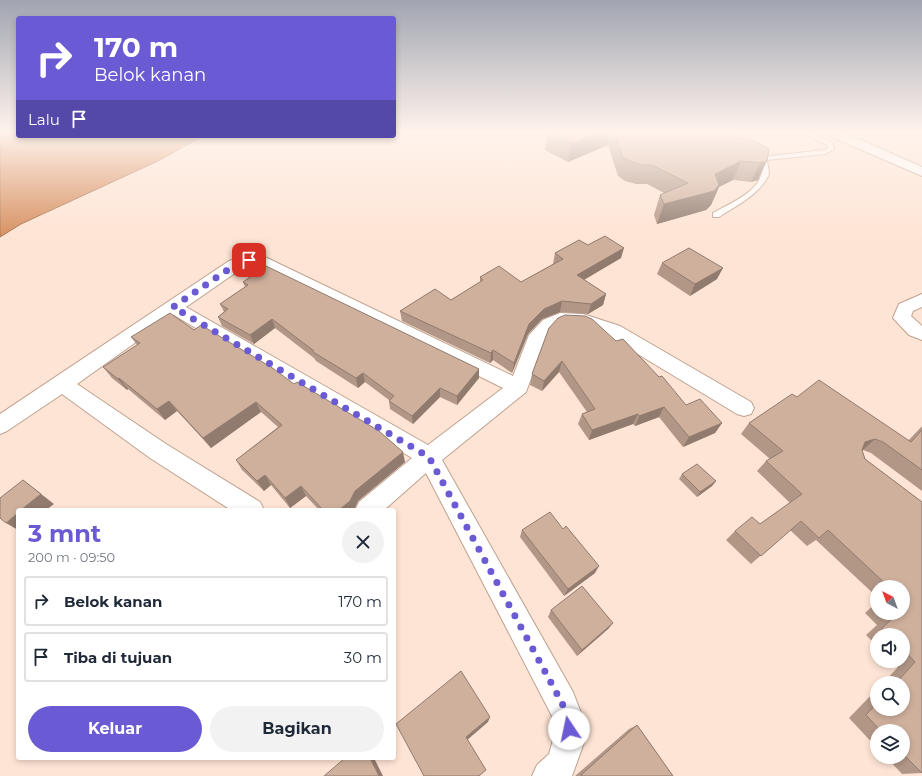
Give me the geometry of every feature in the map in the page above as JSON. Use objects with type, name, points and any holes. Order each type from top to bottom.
[{"type":"street","points":[[0,425],[235,265],[249,260],[260,261],[446,353],[519,387]]},
{"type":"street","points":[[922,300],[905,308],[902,318],[915,330],[922,334]]},
{"type":"street","points":[[173,307],[429,457],[562,703],[568,718],[569,740],[561,764],[548,776]]},
{"type":"street","points":[[369,508],[429,457],[519,387],[538,335],[549,324],[560,319],[583,320],[614,332],[744,408]]},
{"type":"street","points":[[62,384],[158,451],[249,508]]},
{"type":"lane","points":[[716,214],[748,195],[762,182],[766,170],[765,167]]},
{"type":"shaded area","points":[[0,167],[144,167],[21,224],[0,237]]},
{"type":"building","points":[[656,167],[729,167],[715,174],[719,185],[714,191],[664,204],[660,195],[688,183]]},
{"type":"building","points":[[605,236],[624,248],[577,275],[606,294],[591,304],[562,301],[544,309],[529,324],[514,363],[493,350],[491,353],[400,311],[435,289],[451,300],[483,280],[480,277],[499,266],[521,282],[563,259],[555,253],[579,240],[588,245]]},
{"type":"building","points":[[689,248],[723,268],[695,284],[662,263]]},
{"type":"building","points":[[266,266],[479,369],[457,396],[440,388],[412,416],[389,401],[394,396],[363,373],[356,378],[313,352],[314,351],[272,319],[250,335],[218,317],[228,309],[220,304],[248,285],[243,282]]},
{"type":"building","points":[[170,313],[194,330],[201,325],[274,369],[294,384],[297,382],[379,431],[403,452],[355,491],[350,501],[341,508],[321,508],[301,486],[285,498],[265,475],[257,481],[236,460],[282,425],[256,402],[203,438],[169,401],[157,409],[103,367],[140,343],[131,337]]},
{"type":"building","points":[[565,315],[585,316],[592,319],[616,341],[623,339],[659,377],[662,376],[686,405],[700,399],[722,423],[689,437],[664,407],[639,416],[638,414],[592,430],[582,414],[595,409],[562,361],[544,381],[532,374],[549,328],[558,318]]},
{"type":"building","points":[[819,380],[911,442],[922,430],[922,470],[883,442],[875,439],[865,442],[862,450],[865,459],[922,502],[922,773],[910,761],[910,724],[874,724],[866,715],[870,711],[870,716],[910,716],[910,676],[902,676],[915,662],[910,657],[910,628],[882,628],[891,620],[910,620],[910,580],[882,580],[828,530],[819,538],[801,521],[761,556],[735,531],[752,517],[760,524],[802,494],[766,461],[783,451],[749,423],[792,394],[797,397]]},
{"type":"building","points":[[697,464],[716,481],[700,492],[682,474]]},
{"type":"building","points":[[23,480],[41,494],[24,508],[16,508],[16,515],[6,523],[0,518],[0,498]]},
{"type":"building","points":[[550,512],[563,529],[566,526],[599,566],[568,589],[522,530]]},
{"type":"building","points":[[582,586],[613,623],[582,650],[551,610]]},
{"type":"building","points":[[461,671],[490,717],[466,737],[486,770],[479,776],[424,776],[396,724]]},
{"type":"building","points":[[637,725],[673,776],[581,775]]},
{"type":"building","points":[[343,760],[371,760],[379,776],[324,776]]},
{"type":"route","points":[[249,260],[235,265],[173,307],[429,457],[562,703],[568,718],[569,729]]}]
